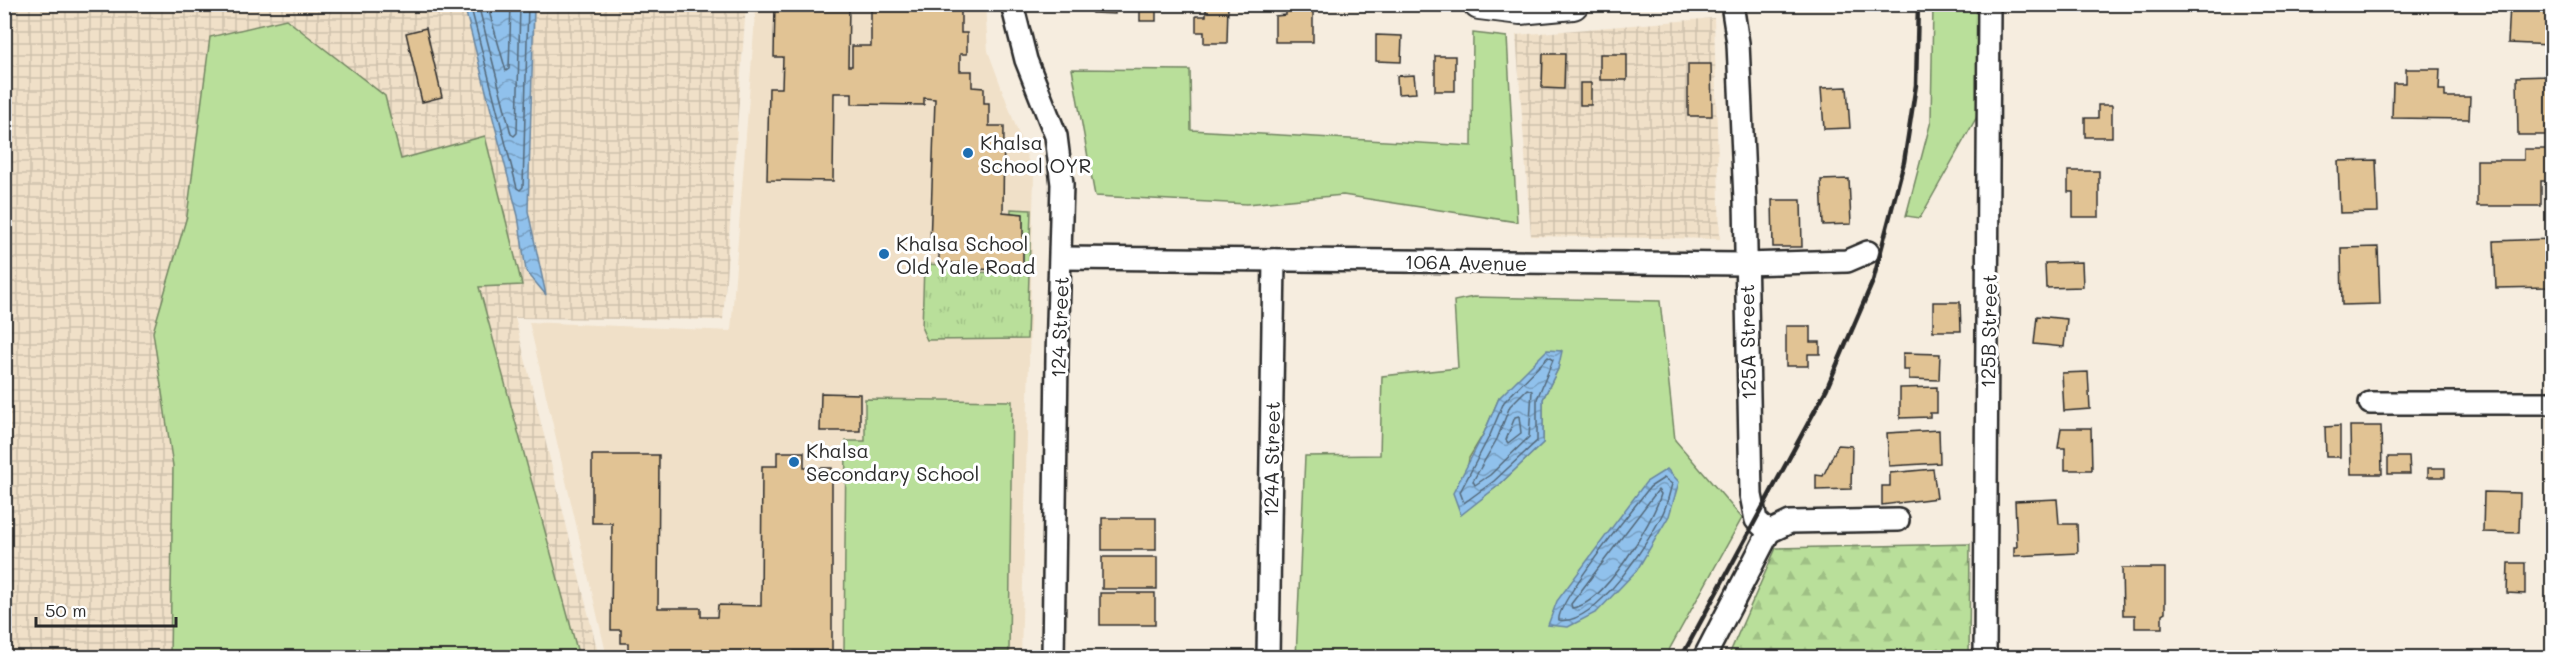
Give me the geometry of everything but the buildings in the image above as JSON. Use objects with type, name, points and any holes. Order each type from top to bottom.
[{"type":"main road","points":[[1479,4],[1520,9],[1573,4]]},
{"type":"street","name":"124 Street","points":[[1012,4],[1026,60],[1056,136],[1062,184],[1053,657]]},
{"type":"street","name":"125A Street","points":[[1732,4],[1738,43],[1751,495],[1756,520],[1769,532]]},
{"type":"street","name":"125B Street","points":[[1985,657],[1989,4]]},
{"type":"street","name":"106A Avenue","points":[[1061,258],[1745,264],[1847,261],[1868,252]]},
{"type":"street","name":"124A Street","points":[[1268,657],[1274,260]]},
{"type":"street","points":[[2370,404],[2553,404]]},
{"type":"street","points":[[1704,657],[1769,532],[1790,522],[1898,520]]},
{"type":"shaded area","points":[[4,5],[746,5],[723,320],[515,318],[599,657],[5,657]]},
{"type":"shaded area","name":"Khalsa Secondary School","points":[[756,5],[985,5],[988,51],[1034,176],[1021,657],[607,657],[529,322],[731,331]]},
{"type":"shaded area","points":[[1714,18],[1720,239],[1531,236],[1516,35]]},
{"type":"green space","points":[[1933,5],[1979,5],[1984,104],[1920,218],[1906,216],[1931,121]]},
{"type":"green space","points":[[286,19],[385,96],[401,159],[485,136],[522,285],[479,287],[579,657],[170,657],[173,466],[153,332],[187,216],[210,37]]},
{"type":"green space","points":[[1473,33],[1507,37],[1517,222],[1343,195],[1247,204],[1095,196],[1072,69],[1190,70],[1191,130],[1472,146]]},
{"type":"green space","points":[[1011,209],[1031,210],[1027,339],[927,340],[922,329],[924,264],[969,266],[969,272],[1009,273]]},
{"type":"green space","points":[[1473,297],[1660,301],[1675,440],[1742,518],[1665,657],[1296,658],[1305,456],[1380,455],[1382,376],[1458,368],[1454,301]],"holes":[[[1561,351],[1558,369],[1543,399],[1543,443],[1499,485],[1461,514],[1469,458],[1484,433],[1499,398]]]},
{"type":"green space","points":[[865,399],[1012,401],[1009,652],[844,650],[846,441],[865,441]]},
{"type":"green space","points":[[1970,544],[1969,657],[1728,657],[1776,548]]},
{"type":"water","points":[[464,5],[534,5],[528,211],[546,295],[526,271],[518,216]]},
{"type":"water","points":[[1547,350],[1562,351],[1558,369],[1543,399],[1543,443],[1499,485],[1461,515],[1453,493],[1499,398]]},
{"type":"water","points":[[1667,469],[1679,482],[1669,516],[1637,570],[1597,612],[1568,627],[1548,625],[1557,601],[1646,482]]},
{"type":"railway","points":[[1681,658],[1826,390],[1873,281],[1904,162],[1916,85],[1918,4]]},
{"type":"place","name":"Khalsa School OYR","points":[[968,153]]},
{"type":"place","name":"Khalsa School Old Yale Road","points":[[884,254]]},
{"type":"place","name":"Khalsa Secondary School","points":[[794,462]]}]
